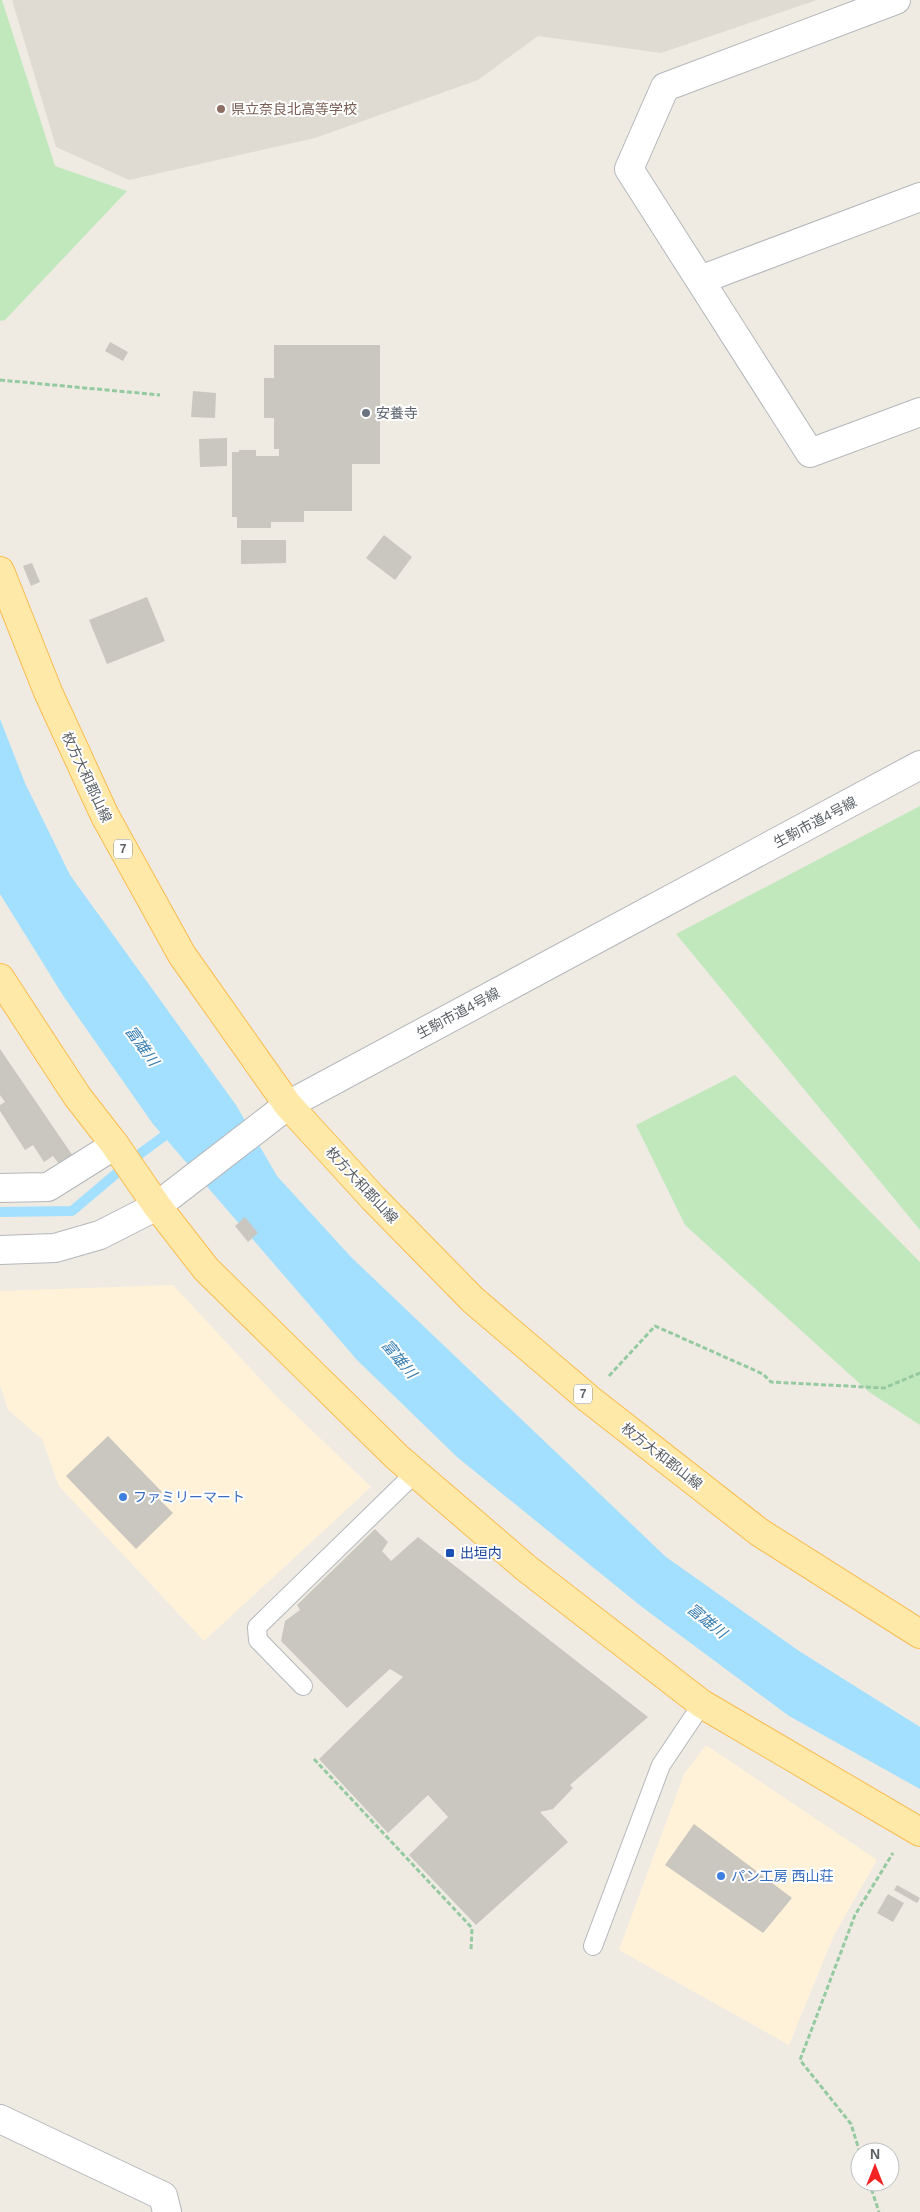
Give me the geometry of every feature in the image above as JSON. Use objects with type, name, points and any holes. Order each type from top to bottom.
[{"type":"main road","name":"枚方大和郡山線","points":[[0,571],[48,692],[105,816],[182,955],[288,1105],[373,1198],[472,1300],[589,1399],[760,1532],[920,1634]]},
{"type":"main road","points":[[0,978],[77,1096],[115,1145],[157,1206],[206,1269],[415,1473],[526,1568],[702,1704],[915,1829]]},
{"type":"street","points":[[896,0],[665,86],[629,169],[810,453],[920,412]]},
{"type":"street","points":[[700,280],[920,197]]},
{"type":"street","name":"生駒市道4号線","points":[[0,1250],[55,1248],[100,1235],[157,1206],[288,1105],[920,765]]},
{"type":"street","points":[[0,1188],[48,1187],[115,1145]]},
{"type":"street","points":[[0,2119],[162,2196],[167,2212]]},
{"type":"lane","points":[[303,1686],[258,1640],[257,1627],[415,1473]]},
{"type":"lane","points":[[593,1946],[661,1765],[702,1704]]},
{"type":"path","points":[[0,380],[160,395]]},
{"type":"path","points":[[589,1399],[655,1326],[763,1374],[771,1382],[884,1388],[920,1373]]},
{"type":"path","points":[[314,1759],[423,1872],[472,1928],[471,1952]]},
{"type":"path","points":[[857,2142],[851,2124],[800,2060],[855,1915],[915,1829]]},
{"type":"path","points":[[872,2192],[879,2212]]},
{"type":"shaded area","name":"県立奈良北高等学校","points":[[12,0],[817,0],[661,53],[538,36],[478,80],[315,138],[129,180],[56,147]]},
{"type":"shaded area","points":[[173,1285],[277,1397],[371,1487],[204,1641],[59,1486],[42,1439],[8,1410],[0,1385],[0,1291]]},
{"type":"shaded area","points":[[706,1745],[877,1860],[834,1935],[789,2045],[619,1950],[684,1774]]},
{"type":"green space","points":[[0,0],[2,0],[55,166],[127,191],[5,320],[0,321]]},
{"type":"green space","points":[[920,806],[920,1230],[676,934]]},
{"type":"green space","points":[[735,1075],[920,1262],[920,1425],[869,1392],[685,1225],[636,1125]]},
{"type":"water","name":"富雄川","points":[[0,719],[25,783],[70,875],[236,1105],[277,1176],[351,1257],[666,1557],[799,1651],[920,1727],[920,1789],[789,1716],[642,1607],[457,1457],[357,1360],[153,1124],[64,997],[0,894]]},
{"type":"building","points":[[110,342],[128,352],[123,361],[105,351]]},
{"type":"building","points":[[274,345],[380,345],[380,464],[352,464],[352,511],[304,511],[304,522],[271,522],[271,528],[237,528],[237,517],[232,517],[232,452],[256,450],[256,456],[279,456],[279,449],[274,449],[274,418],[264,418],[264,378],[274,378]]},
{"type":"building","points":[[193,391],[216,393],[215,418],[191,417]]},
{"type":"building","points":[[227,438],[227,466],[200,467],[199,439]]},
{"type":"building","points":[[384,535],[412,557],[395,580],[366,558]]},
{"type":"building","points":[[241,540],[286,540],[286,563],[241,564]]},
{"type":"building","points":[[32,563],[40,582],[31,586],[23,566]]},
{"type":"building","points":[[147,597],[165,641],[107,664],[89,620]]},
{"type":"building","points":[[0,1049],[75,1159],[59,1164],[53,1156],[44,1162],[33,1145],[25,1150],[0,1111],[0,1105],[5,1102],[0,1095]]},
{"type":"building","points":[[245,1217],[258,1233],[248,1242],[235,1226]]},
{"type":"building","points":[[108,1436],[162,1492],[157,1497],[173,1513],[136,1549],[66,1476]]},
{"type":"building","points":[[375,1529],[388,1542],[382,1551],[391,1561],[418,1537],[648,1717],[570,1785],[573,1788],[553,1809],[540,1812],[568,1842],[476,1925],[409,1855],[448,1817],[428,1795],[388,1833],[319,1759],[403,1677],[390,1669],[347,1708],[281,1641],[285,1621],[300,1610],[297,1605]]},
{"type":"building","name":"パン工房 西山荘","points":[[694,1824],[792,1898],[763,1933],[665,1865]]},
{"type":"building","points":[[897,1885],[920,1898],[917,1903],[894,1890]]},
{"type":"building","points":[[888,1894],[904,1903],[893,1922],[877,1913]]},
{"type":"waterway","points":[[0,1212],[72,1211],[137,1156],[175,1128]]},
{"type":"place","name":"県立奈良北高等学校","points":[[221,109]]},
{"type":"place","name":"安養寺","points":[[366,413]]},
{"type":"place","name":"ファミリーマート","points":[[123,1497]]},
{"type":"place","name":"出垣内","points":[[450,1553]]},
{"type":"place","name":"パン工房 西山荘","points":[[721,1876]]}]
